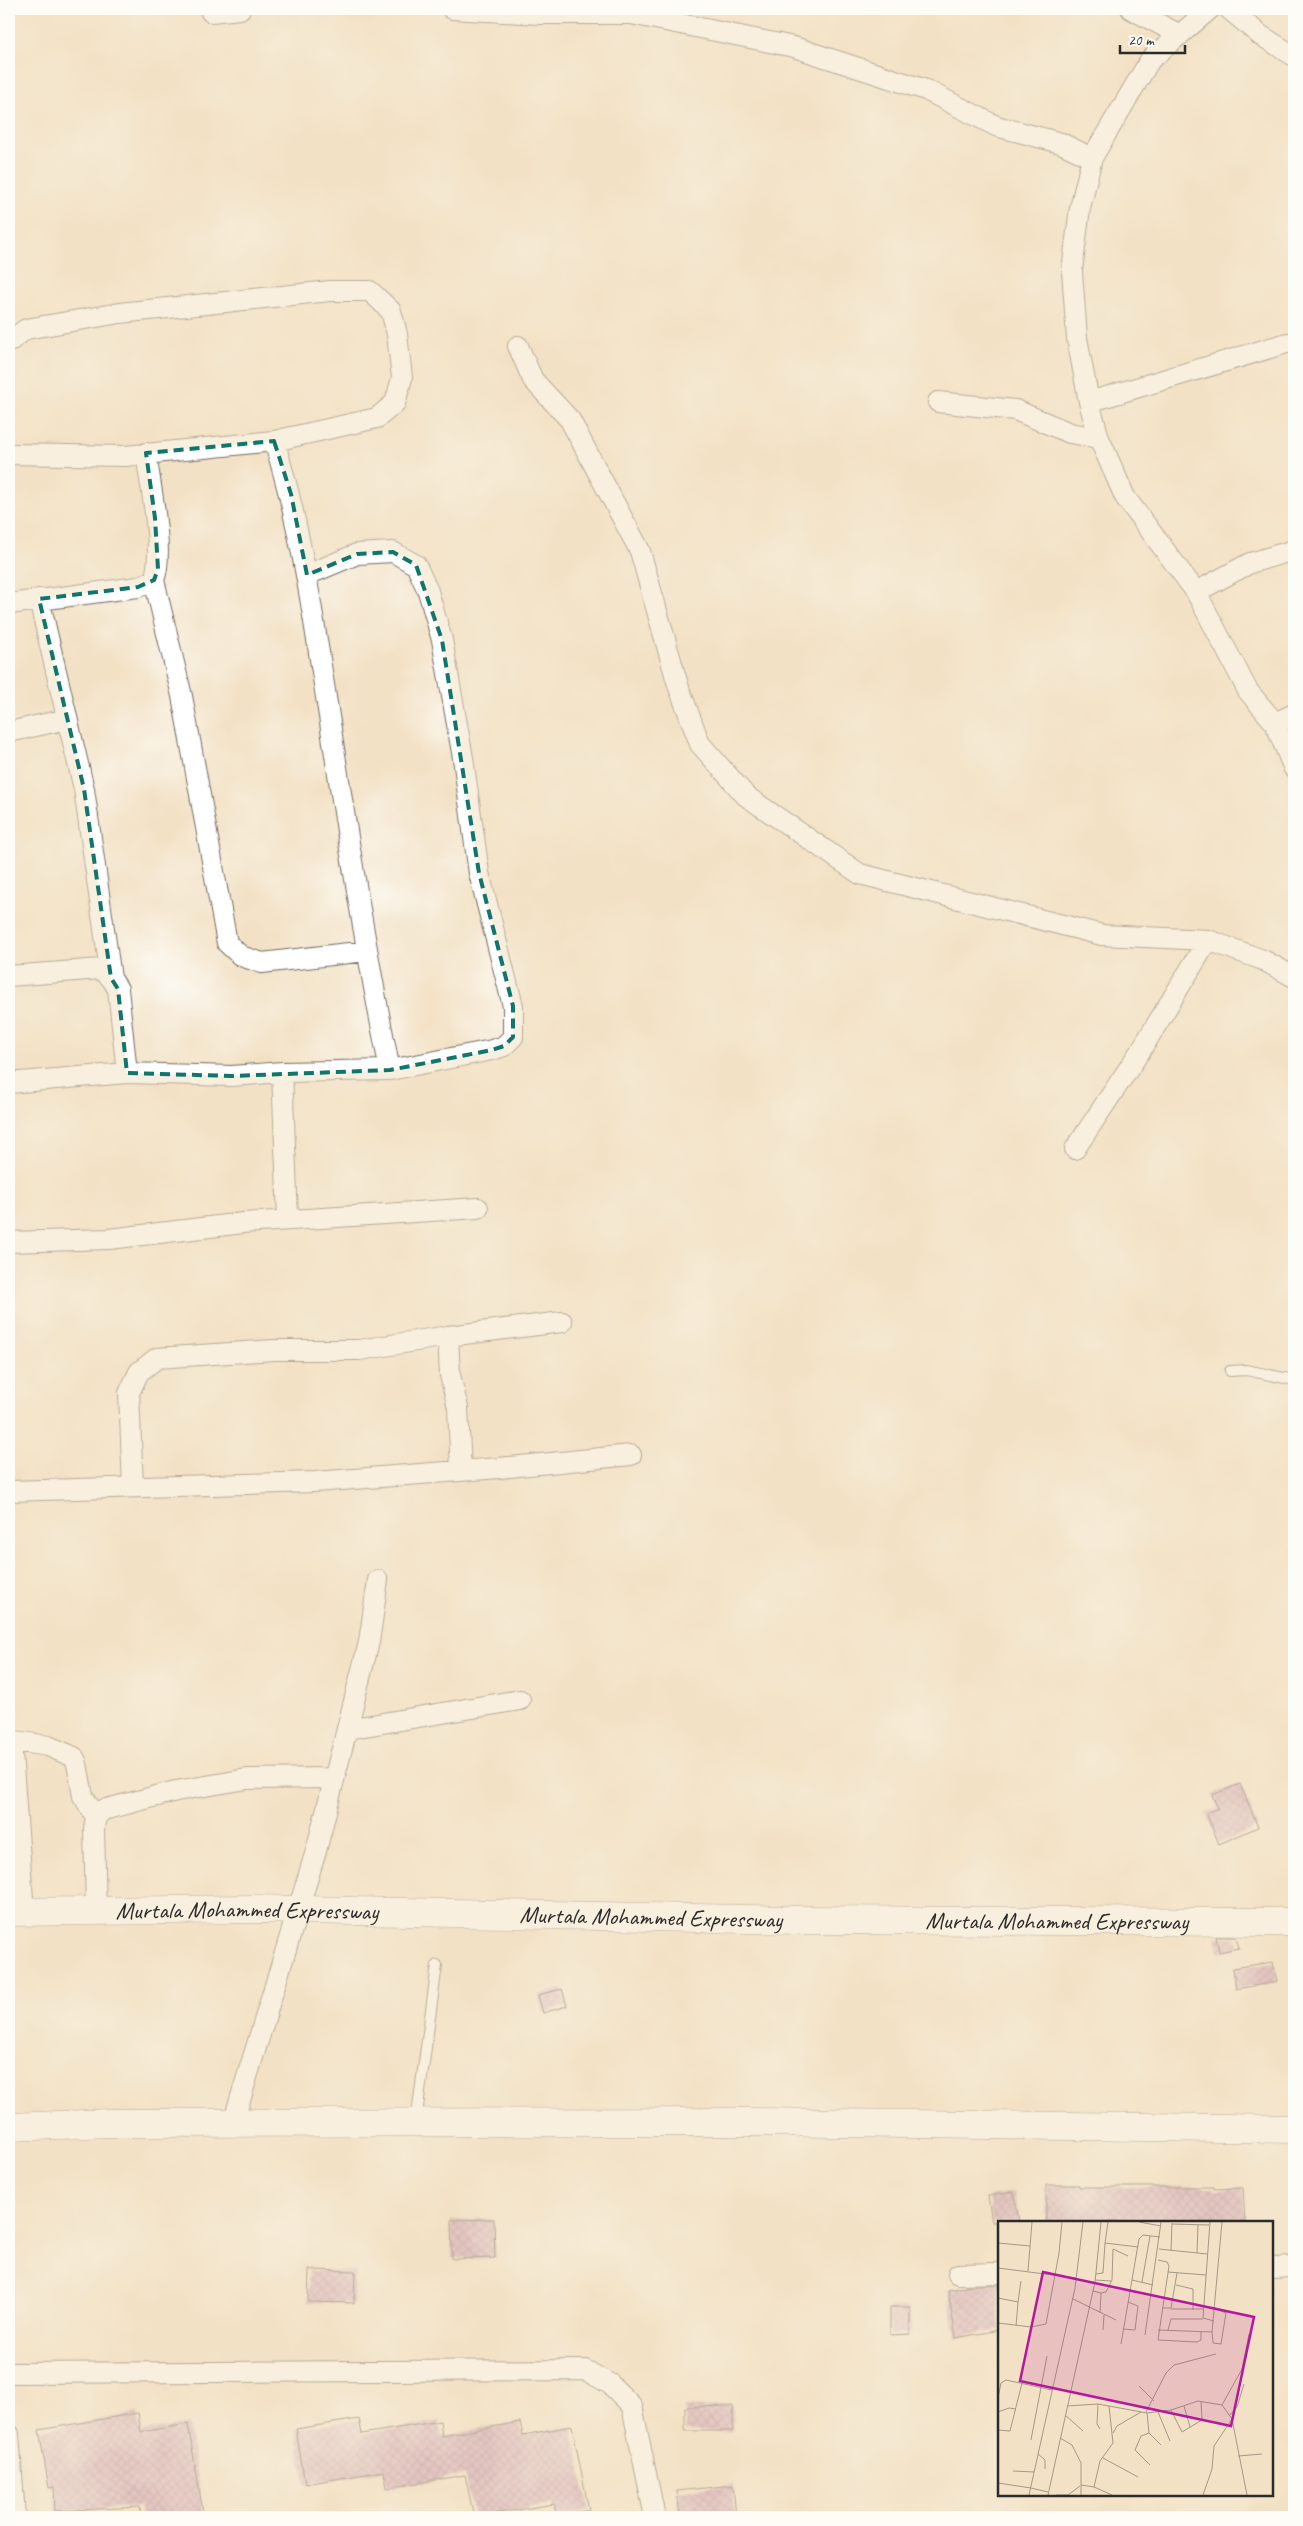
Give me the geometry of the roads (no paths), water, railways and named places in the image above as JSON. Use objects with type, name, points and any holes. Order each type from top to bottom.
[{"type":"main road","name":"Murtala Mohammed Expressway","points":[[17,1912],[299,1910],[798,1920],[1294,1922]]},
{"type":"main road","points":[[9,2127],[110,2123],[748,2122],[1294,2129]]},
{"type":"street","points":[[211,12],[240,9]]},
{"type":"street","points":[[452,9],[540,14],[630,14],[794,47],[926,90],[996,126],[1062,143],[1092,158]]},
{"type":"street","points":[[1131,9],[1180,35]]},
{"type":"street","points":[[1210,9],[1150,60],[1092,158],[1080,208],[1072,271],[1077,338],[1089,402],[1099,438],[1125,497],[1196,592],[1248,691],[1275,723],[1294,770]]},
{"type":"street","points":[[1229,9],[1260,35],[1294,56]]},
{"type":"street","points":[[9,342],[26,328],[120,313],[330,291],[370,291],[391,311],[397,334],[402,378],[395,403],[376,418],[274,441],[125,456],[9,454]]},
{"type":"street","points":[[1089,402],[1287,343],[1294,343]]},
{"type":"street","points":[[518,346],[533,380],[570,420],[640,551],[678,685],[700,744],[746,796],[860,874],[1102,935],[1208,940],[1263,960],[1294,977]]},
{"type":"street","points":[[938,402],[1015,410],[1070,432],[1099,438]]},
{"type":"street","points":[[274,441],[291,494],[307,574],[366,950],[390,1070]]},
{"type":"street","points":[[146,454],[156,527],[158,569],[154,580],[182,696],[227,943],[241,956],[262,963],[366,950]]},
{"type":"street","points":[[1196,592],[1250,563],[1294,550]]},
{"type":"street","points":[[9,1083],[127,1072],[232,1076],[282,1072],[390,1070],[504,1046],[513,1037],[513,1006],[479,873],[463,758],[442,640],[428,592],[416,565],[393,552],[357,554],[307,574]]},
{"type":"street","points":[[9,604],[138,587],[154,580]]},
{"type":"street","points":[[38,599],[84,789],[111,978]]},
{"type":"street","points":[[1275,723],[1294,714]]},
{"type":"street","points":[[9,732],[67,719]]},
{"type":"street","points":[[1075,1149],[1141,1050],[1208,940]]},
{"type":"street","points":[[9,976],[101,969],[111,978],[118,989],[127,1072]]},
{"type":"street","points":[[282,1072],[288,1219]]},
{"type":"street","points":[[9,1242],[109,1239],[288,1219],[478,1208]]},
{"type":"street","points":[[133,1487],[129,1393],[139,1372],[157,1358],[274,1350],[359,1350],[448,1336],[562,1322]]},
{"type":"street","points":[[448,1336],[450,1375],[458,1408],[461,1471]]},
{"type":"street","points":[[9,1491],[316,1482],[631,1455]]},
{"type":"street","points":[[233,2123],[299,1910],[369,1642],[378,1580]]},
{"type":"street","points":[[347,1729],[520,1700]]},
{"type":"street","points":[[17,1912],[10,1740],[48,1746],[74,1757],[78,1764],[83,1796],[96,1817]]},
{"type":"street","points":[[96,1910],[94,1828],[96,1817],[103,1810],[176,1791],[247,1779],[334,1778]]},
{"type":"street","points":[[1273,2268],[1294,2267]]},
{"type":"street","points":[[958,2274],[998,2274]]},
{"type":"street","points":[[9,2373],[585,2370],[610,2384],[632,2406],[655,2517]]},
{"type":"street","points":[[9,2434],[14,2517]]},
{"type":"lane","points":[[1230,1371],[1246,1370],[1294,1380]]},
{"type":"lane","points":[[416,2123],[437,1965]]}]
